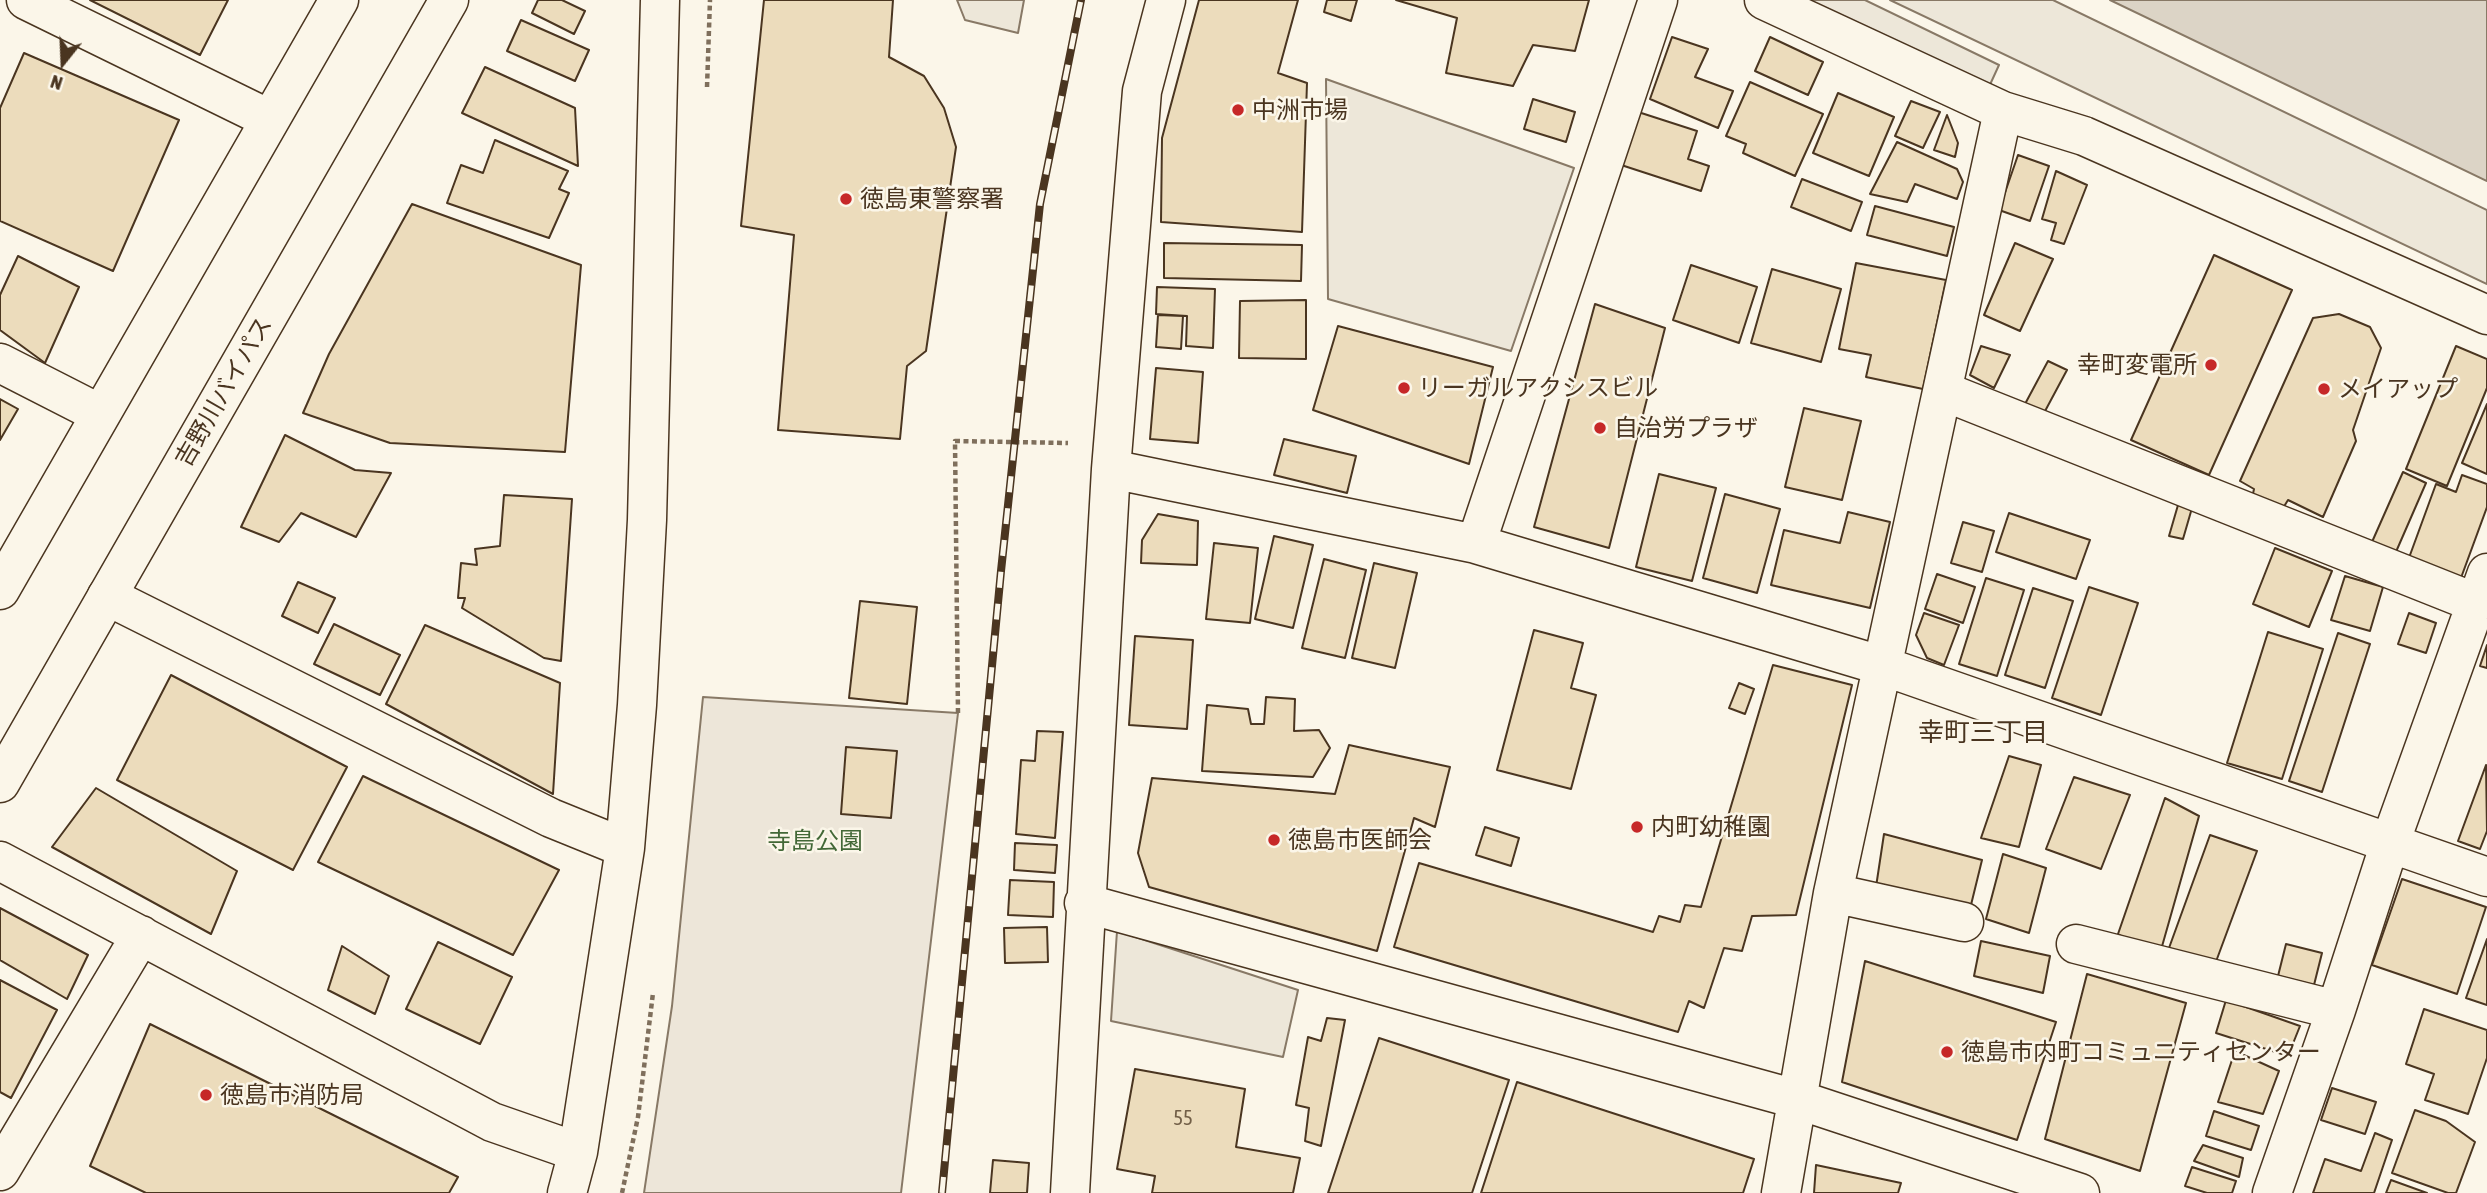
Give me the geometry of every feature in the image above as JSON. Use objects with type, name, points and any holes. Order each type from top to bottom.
[{"type":"main road","points":[[26,0],[270,119]]},
{"type":"main road","points":[[0,590],[339,0]]},
{"type":"main road","name":"吉野川バイパス","points":[[0,783],[449,0]]},
{"type":"main road","points":[[568,1193],[578,1152],[625,848],[637,705],[647,520],[660,0]]},
{"type":"main road","points":[[1070,1193],[1084,903],[1111,469],[1142,91],[1166,0]]},
{"type":"main road","points":[[1476,544],[1658,0]]},
{"type":"main road","points":[[1764,0],[2003,111],[2084,136],[2487,315]]},
{"type":"main road","points":[[1781,1193],[1832,893],[2003,111]]},
{"type":"main road","points":[[0,363],[100,414]]},
{"type":"main road","points":[[1942,391],[2481,588],[2390,843],[2273,1193]]},
{"type":"main road","points":[[1111,469],[1476,544],[1883,666],[2487,877]]},
{"type":"main road","points":[[107,596],[551,818],[625,848]]},
{"type":"main road","points":[[0,861],[492,1122],[578,1152]]},
{"type":"main road","points":[[1832,893],[1964,922]]},
{"type":"main road","points":[[1084,903],[1796,1099],[2080,1193]]},
{"type":"main road","points":[[0,1171],[141,935]]},
{"type":"main road","points":[[2076,944],[2336,1010]]},
{"type":"path","points":[[708,67],[710,0]]},
{"type":"path","points":[[958,713],[955,442],[1079,443],[1111,469]]},
{"type":"green space","name":"寺島公園","points":[[703,697],[958,713],[901,1193],[644,1193],[672,1006]]},
{"type":"shaded area","points":[[957,0],[1024,0],[1018,33],[965,20]]},
{"type":"shaded area","points":[[1805,0],[1865,0],[1999,65],[1988,89]]},
{"type":"shaded area","points":[[1890,0],[2053,0],[2487,210],[2487,284]]},
{"type":"shaded area","points":[[2110,0],[2487,0],[2487,181]]},
{"type":"shaded area","points":[[1326,79],[1574,168],[1511,351],[1328,299]]},
{"type":"shaded area","points":[[1117,931],[1298,990],[1283,1057],[1111,1021]]},
{"type":"building","points":[[90,0],[228,0],[200,55]]},
{"type":"building","points":[[538,0],[562,0],[585,11],[574,34],[532,13]]},
{"type":"building","name":"徳島東警察署","points":[[764,0],[893,0],[889,57],[924,76],[944,108],[956,147],[926,351],[907,366],[900,439],[778,430],[794,235],[741,226]]},
{"type":"building","name":"中洲市場","points":[[1199,0],[1298,0],[1278,73],[1307,83],[1302,232],[1161,222],[1162,138]]},
{"type":"building","points":[[1327,0],[1357,0],[1351,21],[1324,12]]},
{"type":"building","points":[[1396,0],[1589,0],[1575,51],[1533,45],[1513,86],[1446,73],[1457,18]]},
{"type":"building","points":[[521,20],[589,50],[575,81],[507,51]]},
{"type":"building","points":[[1672,37],[1708,49],[1695,77],[1733,91],[1718,128],[1650,99]]},
{"type":"building","points":[[1770,37],[1823,62],[1808,95],[1755,71]]},
{"type":"building","points":[[24,53],[179,120],[113,271],[0,221],[0,108]]},
{"type":"building","points":[[485,67],[575,108],[578,166],[462,113]]},
{"type":"building","points":[[1750,82],[1823,114],[1795,176],[1743,153],[1746,144],[1726,136]]},
{"type":"building","points":[[1838,93],[1894,117],[1869,176],[1813,153]]},
{"type":"building","points":[[1533,99],[1575,112],[1566,142],[1524,129]]},
{"type":"building","points":[[1911,101],[1940,112],[1923,148],[1895,136]]},
{"type":"building","points":[[1632,110],[1697,131],[1688,159],[1709,166],[1701,191],[1615,163]]},
{"type":"building","points":[[1947,115],[1958,143],[1955,157],[1934,150]]},
{"type":"building","points":[[495,140],[568,171],[559,189],[569,193],[549,238],[447,203],[461,165],[483,173]]},
{"type":"building","points":[[1897,142],[1957,169],[1963,182],[1957,199],[1915,184],[1907,202],[1870,194]]},
{"type":"building","points":[[2018,155],[2049,166],[2030,221],[1999,210]]},
{"type":"building","points":[[2056,171],[2087,185],[2064,244],[2051,240],[2056,223],[2042,219]]},
{"type":"building","points":[[1802,179],[1862,202],[1851,231],[1791,207]]},
{"type":"building","points":[[412,204],[581,265],[565,452],[390,443],[303,413],[329,354]]},
{"type":"building","points":[[1875,206],[1954,227],[1947,256],[1867,235]]},
{"type":"building","points":[[1164,243],[1302,245],[1301,281],[1164,278]]},
{"type":"building","points":[[2015,243],[2053,259],[2020,331],[1984,315]]},
{"type":"building","name":"幸町変電所","points":[[2214,255],[2292,290],[2209,475],[2131,440]]},
{"type":"building","points":[[18,256],[79,287],[45,363],[0,330],[0,295]]},
{"type":"building","points":[[1856,263],[1946,280],[1923,389],[1866,377],[1871,355],[1839,349]]},
{"type":"building","points":[[1691,265],[1757,287],[1739,343],[1673,320]]},
{"type":"building","points":[[1772,269],[1841,289],[1821,362],[1751,343]]},
{"type":"building","points":[[1157,287],[1215,289],[1213,348],[1186,346],[1187,316],[1156,314]]},
{"type":"building","points":[[1306,300],[1306,359],[1239,358],[1240,301]]},
{"type":"building","name":"自治労プラザ","points":[[1595,304],[1665,328],[1609,548],[1534,527]]},
{"type":"building","name":"メイアップ","points":[[2339,314],[2370,327],[2381,348],[2353,430],[2356,441],[2323,517],[2288,500],[2280,513],[2251,503],[2254,489],[2240,481],[2313,318]]},
{"type":"building","points":[[1158,315],[1183,316],[1181,349],[1156,347]]},
{"type":"building","name":"リーガルアクシスビル","points":[[1338,326],[1493,367],[1469,464],[1313,410]]},
{"type":"building","points":[[1981,346],[2010,355],[1994,388],[1970,375]]},
{"type":"building","points":[[2456,346],[2487,359],[2487,388],[2447,486],[2406,469]]},
{"type":"building","points":[[2048,361],[2067,370],[2044,413],[2025,404]]},
{"type":"building","points":[[1156,368],[1203,372],[1198,443],[1150,439]]},
{"type":"building","points":[[0,399],[18,409],[0,440]]},
{"type":"building","points":[[2487,404],[2487,474],[2462,463]]},
{"type":"building","points":[[1804,408],[1861,421],[1842,500],[1785,487]]},
{"type":"building","points":[[285,435],[355,470],[391,473],[356,537],[301,513],[279,542],[241,527]]},
{"type":"building","points":[[1284,439],[1356,456],[1347,493],[1274,475]]},
{"type":"building","points":[[2403,472],[2426,483],[2392,561],[2368,551]]},
{"type":"building","points":[[1659,474],[1716,488],[1692,581],[1636,567]]},
{"type":"building","points":[[2462,475],[2487,484],[2487,507],[2458,586],[2406,566],[2436,484],[2456,492]]},
{"type":"building","points":[[1725,494],[1780,509],[1757,593],[1703,578]]},
{"type":"building","points":[[504,495],[572,499],[561,661],[544,658],[462,608],[465,598],[458,598],[461,563],[477,565],[475,549],[500,546]]},
{"type":"building","points":[[2178,505],[2192,508],[2183,539],[2169,536]]},
{"type":"building","points":[[1848,512],[1890,522],[1870,608],[1771,585],[1784,530],[1840,543]]},
{"type":"building","points":[[2009,513],[2090,540],[2076,579],[1996,552]]},
{"type":"building","points":[[1158,514],[1198,521],[1197,565],[1141,563],[1142,540]]},
{"type":"building","points":[[1963,522],[1994,531],[1982,572],[1951,563]]},
{"type":"building","points":[[1274,536],[1313,545],[1293,628],[1255,619]]},
{"type":"building","points":[[1214,543],[1258,548],[1250,623],[1206,619]]},
{"type":"building","points":[[2275,548],[2332,571],[2309,627],[2253,604]]},
{"type":"building","points":[[1324,559],[1366,570],[1345,658],[1302,648]]},
{"type":"building","points":[[1374,563],[1417,573],[1395,668],[1352,658]]},
{"type":"building","points":[[1937,574],[1975,587],[1963,623],[1925,609]]},
{"type":"building","points":[[2345,576],[2383,587],[2370,631],[2331,620]]},
{"type":"building","points":[[1986,578],[2024,590],[1997,676],[1959,664]]},
{"type":"building","points":[[298,582],[335,598],[318,633],[282,616]]},
{"type":"building","points":[[2089,587],[2138,603],[2101,715],[2052,698]]},
{"type":"building","points":[[2033,588],[2073,601],[2045,688],[2005,675]]},
{"type":"building","points":[[860,601],[917,607],[907,704],[849,698]]},
{"type":"building","points":[[1924,613],[1959,625],[1944,665],[1927,658],[1916,635]]},
{"type":"building","points":[[2409,613],[2436,623],[2426,653],[2398,644]]},
{"type":"building","points":[[334,624],[400,655],[380,695],[314,664]]},
{"type":"building","points":[[425,625],[560,683],[553,794],[386,704]]},
{"type":"building","points":[[1534,630],[1583,643],[1571,688],[1596,695],[1571,789],[1497,770]]},
{"type":"building","points":[[2268,632],[2323,649],[2282,779],[2227,763]]},
{"type":"building","points":[[2338,633],[2370,644],[2322,792],[2289,781]]},
{"type":"building","points":[[1135,636],[1193,640],[1187,729],[1129,725]]},
{"type":"building","points":[[2487,645],[2487,668],[2480,666]]},
{"type":"building","points":[[1773,665],[1852,685],[1796,915],[1752,916],[1742,951],[1724,948],[1704,1008],[1689,1001],[1678,1032],[1394,947],[1419,863],[1653,932],[1659,916],[1680,922],[1685,905],[1701,907]]},
{"type":"building","points":[[171,675],[347,767],[293,870],[117,780]]},
{"type":"building","points":[[1739,683],[1754,689],[1745,714],[1729,708]]},
{"type":"building","points":[[1266,697],[1295,699],[1294,731],[1319,730],[1330,748],[1313,777],[1202,771],[1207,705],[1248,709],[1251,724],[1264,724]]},
{"type":"building","points":[[1037,731],[1063,732],[1055,838],[1016,834],[1021,760],[1035,761]]},
{"type":"building","name":"徳島市医師会","points":[[1349,745],[1450,767],[1435,827],[1414,818],[1377,951],[1149,887],[1138,853],[1152,778],[1335,794]]},
{"type":"building","points":[[846,747],[897,751],[891,818],[841,814]]},
{"type":"building","points":[[2009,756],[2041,765],[2019,847],[1981,838]]},
{"type":"building","points":[[2486,765],[2487,831],[2480,849],[2458,841]]},
{"type":"building","points":[[363,776],[559,870],[513,955],[318,862]]},
{"type":"building","points":[[2074,777],[2130,795],[2101,869],[2046,849]]},
{"type":"building","points":[[96,788],[237,871],[211,934],[52,847]]},
{"type":"building","points":[[2165,798],[2199,816],[2159,957],[2118,934]]},
{"type":"building","points":[[1485,827],[1519,838],[1511,866],[1476,855]]},
{"type":"building","points":[[1884,834],[1982,860],[1970,909],[1876,887]]},
{"type":"building","points":[[2210,835],[2257,851],[2214,967],[2169,948]]},
{"type":"building","points":[[1015,843],[1057,845],[1055,873],[1014,870]]},
{"type":"building","points":[[2003,854],[2046,868],[2029,933],[1986,919]]},
{"type":"building","points":[[2402,879],[2486,907],[2457,994],[2372,965]]},
{"type":"building","points":[[1010,880],[1054,882],[1053,917],[1008,915]]},
{"type":"building","points":[[0,908],[88,955],[67,999],[0,960]]},
{"type":"building","points":[[1047,927],[1048,962],[1005,963],[1004,928]]},
{"type":"building","points":[[2487,939],[2487,1005],[2466,998]]},
{"type":"building","points":[[1981,941],[2050,956],[2043,993],[1974,976]]},
{"type":"building","points":[[438,942],[512,977],[480,1044],[406,1009]]},
{"type":"building","points":[[2286,944],[2322,953],[2314,985],[2278,976]]},
{"type":"building","points":[[342,946],[389,976],[375,1014],[328,990]]},
{"type":"building","name":"徳島市内町コミュニティセンター","points":[[1865,961],[2056,1022],[2017,1140],[1842,1082]]},
{"type":"building","points":[[2087,974],[2186,1003],[2140,1171],[2045,1139]]},
{"type":"building","points":[[0,980],[57,1010],[11,1098],[0,1092]]},
{"type":"building","points":[[2226,1000],[2300,1026],[2288,1056],[2216,1033]]},
{"type":"building","points":[[2424,1009],[2487,1030],[2487,1058],[2468,1114],[2425,1100],[2434,1074],[2406,1064]]},
{"type":"building","points":[[1327,1018],[1345,1020],[1321,1146],[1305,1141],[1309,1108],[1296,1105],[1308,1037],[1321,1041]]},
{"type":"building","name":"徳島市消防局","points":[[150,1024],[458,1177],[449,1193],[146,1193],[90,1166]]},
{"type":"building","points":[[1379,1038],[1509,1080],[1472,1193],[1328,1193]]},
{"type":"building","points":[[2235,1051],[2279,1071],[2263,1114],[2218,1102]]},
{"type":"building","points":[[1135,1069],[1245,1089],[1236,1147],[1300,1158],[1293,1193],[1152,1193],[1155,1176],[1117,1169]]},
{"type":"building","points":[[1517,1082],[1754,1159],[1743,1193],[1481,1193]]},
{"type":"building","points":[[2332,1088],[2376,1102],[2365,1134],[2321,1120]]},
{"type":"building","points":[[2415,1110],[2446,1121],[2475,1142],[2456,1193],[2448,1193],[2392,1173]]},
{"type":"building","points":[[2214,1111],[2259,1126],[2251,1150],[2206,1136]]},
{"type":"building","points":[[2375,1133],[2392,1140],[2374,1193],[2313,1193],[2325,1159],[2361,1171]]},
{"type":"building","points":[[2203,1145],[2243,1158],[2239,1177],[2194,1161]]},
{"type":"building","points":[[993,1160],[1029,1163],[1027,1193],[990,1193]]},
{"type":"building","points":[[1816,1165],[1901,1183],[1898,1193],[1814,1193]]},
{"type":"building","points":[[2192,1167],[2236,1181],[2232,1193],[2207,1193],[2185,1186]]},
{"type":"building","points":[[2391,1180],[2427,1193],[2386,1193]]},
{"type":"railway","points":[[942,1193],[1001,571],[1040,204],[1081,0]]},
{"type":"place","name":"中洲市場","points":[[1238,110]]},
{"type":"place","name":"徳島東警察署","points":[[846,199]]},
{"type":"place","name":"幸町変電所","points":[[2211,365]]},
{"type":"place","name":"リーガルアクシスビル","points":[[1404,388]]},
{"type":"place","name":"メイアップ","points":[[2324,389]]},
{"type":"place","name":"自治労プラザ","points":[[1600,428]]},
{"type":"place","name":"内町幼稚園","points":[[1637,827]]},
{"type":"place","name":"徳島市医師会","points":[[1274,840]]},
{"type":"place","name":"徳島市内町コミュニティセンター","points":[[1947,1052]]},
{"type":"place","name":"徳島市消防局","points":[[206,1095]]},
{"type":"district","name":"幸町三丁目","points":[[1983,733]]}]
